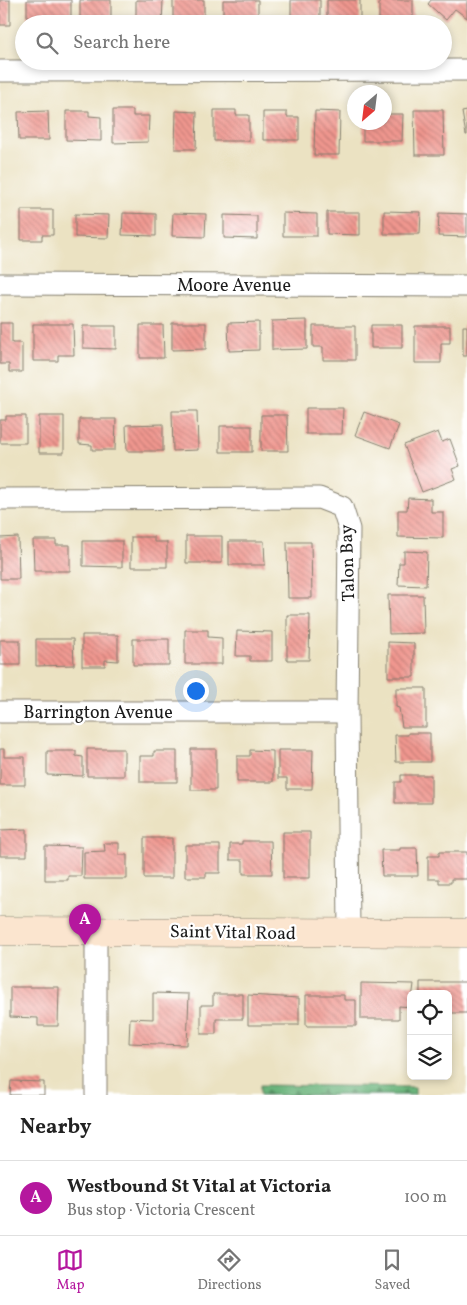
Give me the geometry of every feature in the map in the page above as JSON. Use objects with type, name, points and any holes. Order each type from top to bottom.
[{"type":"street","points":[[0,71],[467,70]]},
{"type":"street","name":"Moore Avenue","points":[[0,284],[467,286]]},
{"type":"street","name":"Talon Bay","points":[[0,499],[320,498],[342,507],[350,529],[347,712],[349,933]]},
{"type":"street","name":"Barrington Avenue","points":[[0,712],[347,712]]},
{"type":"street","name":"Saint Vital Road","points":[[0,930],[467,933]]},
{"type":"street","points":[[96,930],[96,1095]]},
{"type":"green space","points":[[260,1085],[415,1087],[415,1095],[260,1095]]},
{"type":"building","points":[[0,0],[10,0],[10,25],[0,25]]},
{"type":"building","points":[[27,0],[71,0],[71,15],[27,15]]},
{"type":"building","points":[[80,0],[111,0],[111,15],[80,15]]},
{"type":"building","points":[[136,0],[163,0],[162,15],[136,15]]},
{"type":"building","points":[[173,0],[204,0],[204,15],[173,15]]},
{"type":"building","points":[[223,0],[258,0],[258,15],[223,15]]},
{"type":"building","points":[[291,0],[320,0],[320,15],[291,15]]},
{"type":"building","points":[[327,0],[360,0],[360,15],[327,15]]},
{"type":"building","points":[[379,0],[413,0],[413,15],[379,15]]},
{"type":"building","points":[[431,0],[467,0],[467,18],[455,9],[450,15],[440,15],[428,4]]},
{"type":"building","points":[[113,110],[133,110],[133,116],[149,116],[148,142],[113,143]]},
{"type":"building","points":[[214,110],[236,110],[236,115],[249,115],[249,141],[214,141]]},
{"type":"building","points":[[414,110],[443,110],[444,155],[415,155]]},
{"type":"building","points":[[48,111],[49,140],[19,140],[18,112]]},
{"type":"building","points":[[66,111],[89,111],[89,116],[101,117],[101,141],[66,140]]},
{"type":"building","points":[[176,111],[197,112],[196,149],[175,149]]},
{"type":"building","points":[[315,111],[340,112],[339,155],[314,155]]},
{"type":"building","points":[[467,111],[467,135],[466,135],[462,112]]},
{"type":"building","points":[[263,112],[287,112],[287,117],[299,117],[299,140],[263,140]]},
{"type":"building","points":[[392,114],[403,114],[402,141],[363,141],[363,130],[392,130]]},
{"type":"building","points":[[21,210],[53,210],[53,235],[42,235],[42,240],[21,240]]},
{"type":"building","points":[[384,211],[421,212],[420,234],[384,234]]},
{"type":"building","points":[[327,212],[360,212],[360,235],[327,234]]},
{"type":"building","points":[[123,213],[156,214],[156,236],[122,235]]},
{"type":"building","points":[[173,213],[206,214],[205,237],[172,236]]},
{"type":"building","points":[[283,213],[317,214],[317,236],[283,236]]},
{"type":"building","points":[[439,213],[467,214],[467,237],[438,236]]},
{"type":"building","points":[[75,214],[109,215],[108,238],[75,237]]},
{"type":"building","points":[[224,215],[257,216],[257,239],[224,238]]},
{"type":"building","points":[[307,320],[307,349],[272,350],[272,321]]},
{"type":"building","points":[[259,322],[259,350],[229,351],[228,323]]},
{"type":"building","points":[[0,323],[12,323],[12,343],[22,343],[22,372],[9,372],[9,364],[0,364]]},
{"type":"building","points":[[172,323],[206,323],[206,349],[172,350]]},
{"type":"building","points":[[33,324],[73,324],[74,355],[58,355],[58,361],[33,361]]},
{"type":"building","points":[[140,325],[163,325],[164,358],[140,358]]},
{"type":"building","points":[[371,325],[402,325],[402,348],[371,348]]},
{"type":"building","points":[[83,326],[116,326],[116,349],[83,348]]},
{"type":"building","points":[[313,326],[355,326],[355,360],[323,360],[323,347],[313,347]]},
{"type":"building","points":[[415,326],[450,326],[450,343],[441,343],[441,363],[415,363]]},
{"type":"building","points":[[463,326],[467,326],[467,356],[463,356]]},
{"type":"building","points":[[306,408],[343,408],[342,434],[306,434]]},
{"type":"building","points":[[172,411],[197,411],[198,450],[173,451]]},
{"type":"building","points":[[364,412],[399,425],[390,448],[355,435]]},
{"type":"building","points":[[261,415],[287,415],[288,451],[261,451]]},
{"type":"building","points":[[6,416],[26,416],[26,443],[0,443],[0,420],[6,420]]},
{"type":"building","points":[[39,416],[64,416],[64,453],[39,453]]},
{"type":"building","points":[[79,419],[116,419],[115,450],[92,450],[92,445],[79,444]]},
{"type":"building","points":[[163,424],[163,451],[127,451],[126,425]]},
{"type":"building","points":[[220,426],[252,426],[252,452],[220,452]]},
{"type":"building","points":[[438,432],[442,442],[450,439],[460,466],[452,469],[456,479],[422,492],[404,445]]},
{"type":"building","points":[[408,498],[431,499],[431,512],[443,512],[443,538],[398,537],[398,510],[407,510]]},
{"type":"building","points":[[186,536],[222,536],[222,563],[186,563]]},
{"type":"building","points":[[18,537],[19,579],[0,579],[0,538]]},
{"type":"building","points":[[131,537],[154,537],[154,542],[167,542],[167,567],[131,567]]},
{"type":"building","points":[[33,540],[56,540],[56,545],[70,545],[70,571],[34,571]]},
{"type":"building","points":[[83,541],[122,541],[122,567],[83,566]]},
{"type":"building","points":[[229,541],[264,541],[265,565],[229,565]]},
{"type":"building","points":[[287,542],[311,542],[312,598],[288,598]]},
{"type":"building","points":[[404,551],[427,552],[426,586],[398,585],[399,563],[404,563]]},
{"type":"building","points":[[388,595],[423,595],[424,633],[389,634]]},
{"type":"building","points":[[287,615],[310,615],[309,660],[287,660]]},
{"type":"building","points":[[185,630],[208,630],[208,637],[222,638],[222,664],[185,664]]},
{"type":"building","points":[[237,631],[272,632],[272,661],[250,661],[250,656],[236,656]]},
{"type":"building","points":[[82,635],[118,635],[118,661],[105,660],[105,666],[82,666]]},
{"type":"building","points":[[36,639],[73,639],[74,665],[36,666]]},
{"type":"building","points":[[133,639],[169,639],[169,665],[133,665]]},
{"type":"building","points":[[0,640],[20,640],[20,665],[0,665]]},
{"type":"building","points":[[388,642],[414,643],[414,677],[388,677]]},
{"type":"building","points":[[396,688],[426,688],[426,727],[402,727],[399,708],[396,707]]},
{"type":"building","points":[[408,733],[430,733],[430,762],[396,762],[395,735],[408,735]]},
{"type":"building","points":[[0,749],[4,749],[4,757],[25,757],[25,785],[0,785]]},
{"type":"building","points":[[87,749],[124,749],[124,776],[87,776]]},
{"type":"building","points":[[191,749],[216,749],[216,790],[191,790]]},
{"type":"building","points":[[250,750],[273,751],[273,782],[237,782],[237,756],[250,756]]},
{"type":"building","points":[[278,750],[313,750],[312,789],[287,789],[287,778],[278,778]]},
{"type":"building","points":[[47,751],[76,751],[76,756],[83,757],[83,776],[47,775]]},
{"type":"building","points":[[154,751],[177,751],[177,782],[140,782],[140,756],[154,756]]},
{"type":"building","points":[[401,775],[431,775],[431,803],[395,803],[395,782],[401,782]]},
{"type":"building","points":[[27,829],[27,856],[0,856],[0,830]]},
{"type":"building","points":[[283,832],[310,832],[310,878],[283,878]]},
{"type":"building","points":[[144,838],[172,838],[172,878],[144,878]]},
{"type":"building","points":[[242,841],[271,841],[272,874],[243,874],[243,860],[230,860],[230,844],[242,844]]},
{"type":"building","points":[[104,843],[119,843],[119,855],[127,855],[127,879],[84,879],[84,852],[105,851]]},
{"type":"building","points":[[185,845],[220,845],[220,873],[206,873],[206,877],[185,877]]},
{"type":"building","points":[[45,846],[82,847],[81,876],[68,876],[68,880],[45,880]]},
{"type":"building","points":[[400,848],[417,848],[418,876],[382,876],[381,850],[400,850]]},
{"type":"building","points":[[439,852],[467,852],[467,879],[451,879],[451,883],[439,883],[439,879],[428,879],[428,856],[439,856]]},
{"type":"building","points":[[420,982],[467,982],[467,1013],[452,1013],[452,990],[420,990]]},
{"type":"building","points":[[361,983],[414,984],[413,990],[407,990],[407,1007],[399,1006],[399,1019],[361,1019]]},
{"type":"building","points":[[10,987],[59,987],[58,1026],[38,1026],[38,1018],[10,1017]]},
{"type":"building","points":[[153,993],[189,994],[187,1045],[129,1043],[130,1018],[153,1019]]},
{"type":"building","points":[[213,994],[243,994],[243,1019],[216,1019],[216,1034],[201,1034],[201,1005],[213,1005]]},
{"type":"building","points":[[248,995],[299,998],[299,1025],[248,1025]]},
{"type":"building","points":[[306,995],[344,995],[344,1000],[356,1000],[356,1026],[306,1026]]},
{"type":"building","points":[[11,1081],[44,1082],[44,1095],[10,1095]]},
{"type":"place","name":"Westbound St Vital at Victoria","points":[[85,945]]}]
